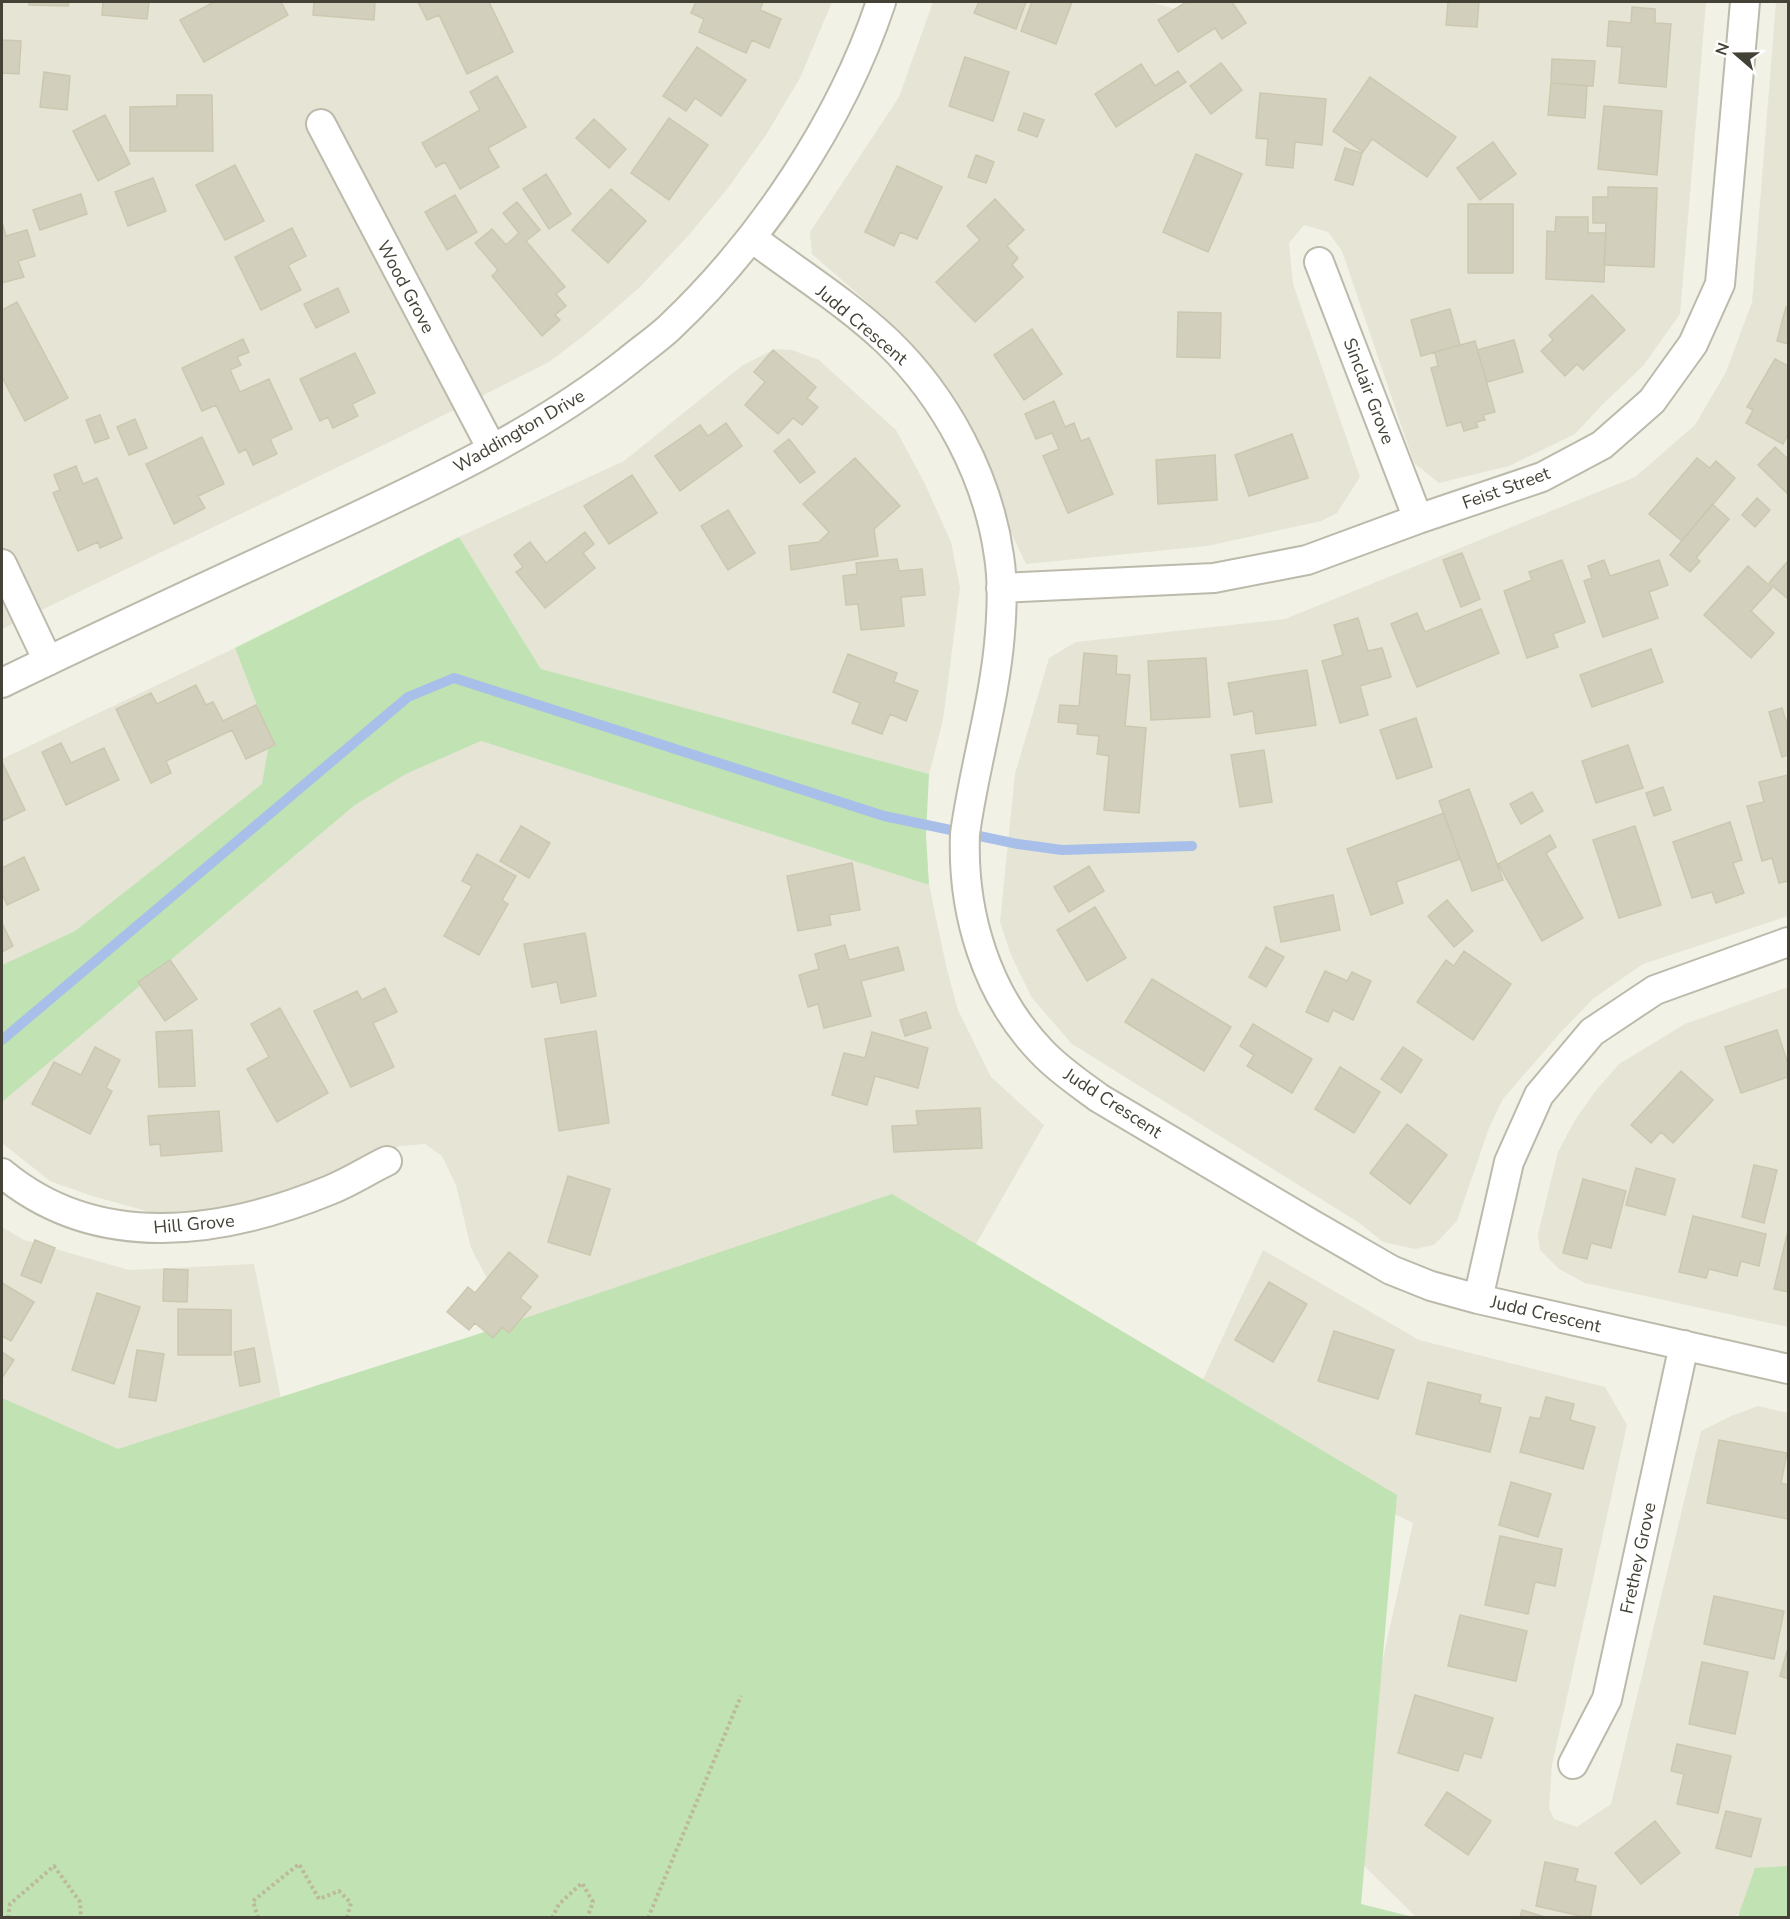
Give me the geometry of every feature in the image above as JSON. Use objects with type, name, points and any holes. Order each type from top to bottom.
[{"type":"street","name":"Waddington Drive","points":[[2,683],[414,490],[492,449],[569,404],[668,329],[752,238],[794,180],[855,68],[881,2]]},
{"type":"street","name":"Feist Street","points":[[1001,588],[1214,578],[1307,560],[1542,477],[1602,445],[1652,401],[1693,344],[1720,284],[1745,2]]},
{"type":"street","name":"Wood Grove","points":[[321,124],[492,449]]},
{"type":"street","name":"Judd Crescent","points":[[752,238],[871,327],[910,365],[933,394],[953,425],[982,490],[999,556],[1000,634],[969,807],[964,861],[968,900],[977,939],[997,987],[1020,1026],[1042,1052],[1099,1098],[1391,1270],[1431,1286],[1478,1299],[1788,1369]]},
{"type":"street","name":"Sinclair Grove","points":[[1319,262],[1418,519]]},
{"type":"street","points":[[2,564],[48,661]]},
{"type":"street","points":[[1478,1299],[1509,1162],[1539,1095],[1592,1032],[1655,990],[1788,942]]},
{"type":"street","name":"Hill Grove","points":[[2,1173],[13,1183],[77,1216],[130,1228],[169,1229],[219,1224],[268,1213],[332,1189],[387,1161]]},
{"type":"street","name":"Frethey Grove","points":[[1573,1764],[1607,1699],[1683,1345]]},
{"type":"path","points":[[648,1917],[741,1696]]},
{"type":"path","points":[[258,1917],[253,1901],[299,1864],[319,1899],[339,1891],[351,1903],[347,1917]]},
{"type":"path","points":[[8,1917],[10,1904],[54,1866],[80,1902],[81,1917]]},
{"type":"path","points":[[552,1917],[559,1904],[582,1883],[593,1902],[587,1917]]},
{"type":"shaded area","points":[[2,2],[832,2],[800,78],[766,135],[728,188],[688,236],[639,288],[586,334],[549,362],[394,440],[2,629]]},
{"type":"shaded area","points":[[933,2],[1150,2],[1197,15],[1199,2],[1706,2],[1680,314],[1643,366],[1575,434],[1509,466],[1439,483],[1414,463],[1342,251],[1328,232],[1304,225],[1289,243],[1293,284],[1360,477],[1337,513],[1321,521],[1207,546],[1026,564],[966,438],[895,332],[866,301],[812,254],[810,232],[899,97]]},
{"type":"shaded area","points":[[1776,2],[1788,2],[1788,916],[1643,964],[1594,998],[1560,1033],[1503,1099],[1489,1128],[1457,1221],[1434,1245],[1415,1249],[1383,1242],[1358,1222],[1072,1044],[1032,998],[1011,955],[1000,922],[1015,774],[1049,658],[1076,642],[1285,619],[1635,477],[1695,425],[1726,372],[1752,302]]},
{"type":"shaded area","points":[[775,349],[792,350],[819,360],[896,430],[925,484],[951,542],[960,588],[943,720],[929,774],[541,669],[459,537],[624,461],[743,365]]},
{"type":"shaded area","points":[[235,648],[270,739],[263,784],[75,931],[2,965],[2,759]]},
{"type":"shaded area","points":[[481,741],[929,885],[958,1010],[991,1077],[1044,1125],[968,1258],[527,1355],[471,1248],[456,1185],[442,1156],[425,1144],[400,1146],[231,1220],[154,1213],[92,1196],[50,1181],[2,1143],[2,1102],[355,805],[406,774]]},
{"type":"shaded area","points":[[1788,987],[1788,1327],[1585,1283],[1559,1269],[1540,1250],[1538,1234],[1558,1152],[1575,1120],[1594,1093],[1619,1064],[1685,1024]]},
{"type":"shaded area","points":[[2,1227],[24,1240],[129,1270],[254,1264],[286,1424],[260,1481],[2,1461]]},
{"type":"shaded area","points":[[1263,1250],[1419,1340],[1605,1387],[1627,1425],[1552,1765],[1549,1808],[1554,1819],[1577,1827],[1611,1804],[1701,1431],[1758,1406],[1788,1413],[1788,1889],[1777,1890],[1734,1917],[1416,1917],[1342,1844],[1413,1523],[1188,1412]]},
{"type":"green space","points":[[459,537],[541,669],[929,774],[926,835],[929,885],[481,741],[406,774],[355,805],[2,1102],[2,965],[75,931],[262,784],[270,739],[235,648]]},
{"type":"green space","points":[[892,1194],[1397,1495],[1361,1904],[1413,1917],[2,1917],[2,1398],[118,1449],[469,1337]]},
{"type":"green space","points":[[1788,1866],[1788,1917],[1738,1917],[1755,1868]]},
{"type":"building","points":[[29,2],[69,2],[68,6],[29,5]]},
{"type":"building","points":[[103,2],[149,2],[147,19],[102,15]]},
{"type":"building","points":[[214,2],[281,2],[288,15],[204,62],[180,20]]},
{"type":"building","points":[[314,2],[375,2],[374,20],[313,15]]},
{"type":"building","points":[[418,2],[489,2],[513,52],[467,74],[439,15],[427,20]]},
{"type":"building","points":[[696,2],[763,2],[760,10],[781,19],[769,48],[752,40],[746,53],[699,32],[704,19],[691,13]]},
{"type":"building","points":[[979,2],[1026,2],[1016,29],[974,13]]},
{"type":"building","points":[[1032,2],[1072,2],[1056,44],[1021,31]]},
{"type":"building","points":[[1186,2],[1232,2],[1246,23],[1222,39],[1215,28],[1178,52],[1158,20]]},
{"type":"building","points":[[1448,2],[1479,2],[1477,27],[1446,25]]},
{"type":"building","points":[[1632,7],[1655,9],[1655,23],[1671,24],[1666,87],[1619,83],[1622,47],[1607,46],[1609,21],[1631,23]]},
{"type":"building","points":[[2,40],[21,41],[19,74],[2,73]]},
{"type":"building","points":[[697,47],[746,80],[721,116],[695,98],[686,111],[663,96]]},
{"type":"building","points":[[965,57],[1009,72],[993,121],[949,106]]},
{"type":"building","points":[[1552,59],[1595,61],[1593,86],[1551,83]]},
{"type":"building","points":[[1221,63],[1242,90],[1211,114],[1190,86]]},
{"type":"building","points":[[1141,64],[1155,86],[1178,71],[1186,82],[1116,127],[1095,94]]},
{"type":"building","points":[[44,72],[70,76],[67,110],[40,107]]},
{"type":"building","points":[[497,76],[526,127],[488,148],[499,167],[460,189],[445,162],[436,167],[422,143],[480,110],[470,92]]},
{"type":"building","points":[[1370,77],[1456,137],[1427,177],[1372,139],[1363,152],[1333,131]]},
{"type":"building","points":[[1551,83],[1587,86],[1585,118],[1548,115]]},
{"type":"building","points":[[1260,93],[1326,99],[1322,145],[1295,142],[1293,168],[1266,165],[1268,139],[1256,138]]},
{"type":"building","points":[[177,95],[212,95],[213,151],[130,151],[130,107],[177,106]]},
{"type":"building","points":[[1604,106],[1662,111],[1657,175],[1598,169]]},
{"type":"building","points":[[1024,113],[1044,120],[1037,137],[1018,130]]},
{"type":"building","points":[[105,115],[130,164],[98,181],[73,131]]},
{"type":"building","points":[[669,118],[708,145],[669,200],[631,173]]},
{"type":"building","points":[[594,119],[626,149],[609,168],[576,138]]},
{"type":"building","points":[[1493,142],[1516,174],[1480,200],[1457,168]]},
{"type":"building","points":[[1345,148],[1362,153],[1353,185],[1335,180]]},
{"type":"building","points":[[1196,154],[1242,174],[1208,252],[1163,232]]},
{"type":"building","points":[[976,155],[994,162],[986,183],[968,177]]},
{"type":"building","points":[[235,165],[264,221],[225,240],[196,185]]},
{"type":"building","points":[[897,166],[942,187],[917,239],[900,232],[894,246],[865,232]]},
{"type":"building","points":[[546,174],[571,214],[549,229],[523,189]]},
{"type":"building","points":[[153,178],[166,211],[128,226],[115,192]]},
{"type":"building","points":[[1608,187],[1657,188],[1654,267],[1604,265],[1606,223],[1593,223],[1593,197],[1608,197]]},
{"type":"building","points":[[611,189],[646,221],[608,263],[572,230]]},
{"type":"building","points":[[81,194],[87,214],[40,230],[33,210]]},
{"type":"building","points":[[455,195],[477,232],[447,250],[425,212]]},
{"type":"building","points":[[995,199],[1024,230],[1007,246],[1018,258],[1012,265],[1023,277],[975,322],[936,282],[980,240],[967,226]]},
{"type":"building","points":[[517,202],[540,230],[526,241],[565,287],[556,294],[566,306],[555,315],[560,320],[542,336],[492,276],[498,270],[475,243],[492,229],[506,245],[519,233],[503,213]]},
{"type":"building","points":[[1468,204],[1513,204],[1513,273],[1468,273]]},
{"type":"building","points":[[1556,217],[1588,217],[1588,233],[1606,233],[1604,282],[1546,279],[1547,231],[1555,232]]},
{"type":"building","points":[[2,222],[6,236],[27,230],[35,256],[18,261],[24,277],[2,283]]},
{"type":"building","points":[[292,228],[306,256],[288,265],[301,290],[261,310],[235,257]]},
{"type":"building","points":[[338,288],[349,312],[316,328],[304,304]]},
{"type":"building","points":[[1592,295],[1625,330],[1583,370],[1577,364],[1565,376],[1541,351],[1553,340],[1549,335]]},
{"type":"building","points":[[17,302],[68,398],[25,421],[2,377],[2,310]]},
{"type":"building","points":[[1786,307],[1788,308],[1788,344],[1777,341]]},
{"type":"building","points":[[1450,309],[1460,345],[1421,356],[1411,320]]},
{"type":"building","points":[[1178,312],[1221,313],[1220,358],[1177,357]]},
{"type":"building","points":[[1032,329],[1062,374],[1024,400],[994,355]]},
{"type":"building","points":[[243,339],[249,352],[237,357],[241,365],[230,370],[240,392],[269,379],[292,429],[270,439],[277,454],[253,465],[246,449],[239,453],[216,405],[202,411],[182,368]]},
{"type":"building","points":[[1514,340],[1523,372],[1487,382],[1477,350]]},
{"type":"building","points":[[1475,341],[1495,412],[1483,415],[1485,420],[1476,422],[1478,427],[1464,431],[1461,422],[1447,426],[1431,368],[1438,366],[1435,352]]},
{"type":"building","points":[[773,350],[816,387],[807,398],[818,407],[802,425],[793,418],[778,434],[745,405],[765,382],[754,372]]},
{"type":"building","points":[[355,353],[375,393],[352,404],[358,416],[333,428],[328,417],[320,421],[300,379]]},
{"type":"building","points":[[1775,359],[1788,366],[1788,434],[1783,444],[1746,423],[1753,410],[1747,407]]},
{"type":"building","points":[[1054,401],[1065,427],[1074,423],[1081,441],[1089,438],[1113,494],[1068,513],[1043,456],[1059,449],[1052,433],[1036,439],[1025,414]]},
{"type":"building","points":[[100,415],[109,438],[95,443],[86,420]]},
{"type":"building","points":[[135,419],[147,448],[129,455],[117,427]]},
{"type":"building","points":[[726,423],[742,446],[680,491],[655,456],[700,425],[708,436]]},
{"type":"building","points":[[1292,434],[1308,478],[1249,496],[1235,455]]},
{"type":"building","points":[[202,437],[224,484],[198,496],[205,508],[174,524],[146,464]]},
{"type":"building","points":[[789,439],[815,472],[800,483],[774,451]]},
{"type":"building","points":[[1775,447],[1788,459],[1788,494],[1758,465]]},
{"type":"building","points":[[1215,455],[1217,500],[1158,504],[1156,460]]},
{"type":"building","points":[[855,458],[900,506],[874,529],[878,556],[791,570],[789,546],[819,542],[829,532],[803,504]]},
{"type":"building","points":[[1697,458],[1710,468],[1716,461],[1735,478],[1682,541],[1649,514]]},
{"type":"building","points":[[76,466],[83,484],[97,478],[122,538],[100,548],[98,542],[78,551],[53,493],[60,490],[54,475]]},
{"type":"building","points":[[632,475],[657,513],[609,544],[584,506]]},
{"type":"building","points":[[1757,498],[1770,510],[1755,527],[1742,515]]},
{"type":"building","points":[[1712,504],[1729,519],[1696,558],[1700,561],[1690,572],[1670,555]]},
{"type":"building","points":[[728,510],[755,553],[728,570],[701,526]]},
{"type":"building","points":[[585,532],[594,544],[583,553],[595,568],[545,608],[516,572],[523,567],[514,555],[530,542],[546,563]]},
{"type":"building","points":[[1462,553],[1480,599],[1461,607],[1443,560]]},
{"type":"building","points":[[897,559],[899,571],[922,569],[925,595],[901,597],[904,626],[861,630],[858,604],[846,605],[843,576],[857,574],[856,563]]},
{"type":"building","points":[[1562,560],[1585,622],[1553,634],[1558,647],[1527,658],[1504,591],[1532,580],[1529,572]]},
{"type":"building","points":[[1604,560],[1610,576],[1659,560],[1668,585],[1649,592],[1658,618],[1603,637],[1584,581],[1592,578],[1588,566]]},
{"type":"building","points":[[1788,561],[1788,599],[1769,583]]},
{"type":"building","points":[[1748,566],[1772,588],[1751,611],[1774,633],[1751,658],[1704,615]]},
{"type":"building","points":[[1481,609],[1499,653],[1417,687],[1391,624],[1417,613],[1425,632]]},
{"type":"building","points":[[1358,618],[1368,651],[1382,648],[1391,677],[1360,686],[1368,715],[1340,723],[1322,661],[1343,655],[1334,625]]},
{"type":"building","points":[[1651,649],[1663,682],[1592,707],[1580,675]]},
{"type":"building","points":[[1084,653],[1117,656],[1116,674],[1130,675],[1125,726],[1146,728],[1139,813],[1104,810],[1109,756],[1097,754],[1099,736],[1077,734],[1078,724],[1058,722],[1060,705],[1079,706]]},
{"type":"building","points":[[848,654],[897,673],[894,682],[918,691],[906,721],[890,714],[882,734],[852,723],[860,703],[833,692]]},
{"type":"building","points":[[1206,658],[1210,717],[1151,720],[1148,661]]},
{"type":"building","points":[[1307,670],[1316,725],[1256,734],[1253,711],[1234,715],[1228,683]]},
{"type":"building","points":[[196,685],[206,705],[213,702],[223,721],[256,705],[275,745],[246,759],[232,730],[166,761],[171,773],[151,783],[116,709],[151,693],[157,704]]},
{"type":"building","points":[[1782,708],[1788,728],[1788,755],[1782,757],[1769,712]]},
{"type":"building","points":[[1416,718],[1432,767],[1397,779],[1380,730]]},
{"type":"building","points":[[61,743],[71,763],[104,748],[119,780],[66,805],[42,752]]},
{"type":"building","points":[[1628,745],[1643,788],[1596,803],[1582,761]]},
{"type":"building","points":[[1264,750],[1272,802],[1240,807],[1231,755]]},
{"type":"building","points":[[2,765],[25,810],[2,821]]},
{"type":"building","points":[[1788,775],[1788,881],[1779,883],[1772,858],[1762,861],[1747,806],[1764,802],[1759,782]]},
{"type":"building","points":[[1663,787],[1671,810],[1654,816],[1646,793]]},
{"type":"building","points":[[1469,789],[1503,880],[1472,891],[1439,801]]},
{"type":"building","points":[[1532,792],[1543,811],[1521,824],[1510,804]]},
{"type":"building","points":[[1444,813],[1460,859],[1396,882],[1403,903],[1371,915],[1347,849]]},
{"type":"building","points":[[1730,822],[1742,860],[1733,863],[1744,893],[1716,903],[1712,892],[1692,898],[1673,842]]},
{"type":"building","points":[[521,826],[550,843],[529,878],[500,861]]},
{"type":"building","points":[[1635,826],[1661,905],[1619,918],[1593,840]]},
{"type":"building","points":[[1550,835],[1556,847],[1546,853],[1583,918],[1542,941],[1498,864]]},
{"type":"building","points":[[477,854],[516,876],[502,900],[508,904],[479,955],[444,936],[472,886],[462,881]]},
{"type":"building","points":[[24,857],[39,890],[7,905],[2,893],[2,868]]},
{"type":"building","points":[[852,863],[860,910],[829,915],[831,925],[798,931],[787,876]]},
{"type":"building","points":[[1089,866],[1104,891],[1069,912],[1054,887]]},
{"type":"building","points":[[1333,895],[1340,930],[1281,942],[1274,907]]},
{"type":"building","points":[[1447,900],[1473,931],[1454,947],[1428,916]]},
{"type":"building","points":[[1095,907],[1126,958],[1087,981],[1057,930]]},
{"type":"building","points":[[2,923],[13,946],[2,952]]},
{"type":"building","points":[[585,933],[596,996],[561,1003],[557,982],[532,987],[524,944]]},
{"type":"building","points":[[845,945],[849,960],[898,947],[904,970],[861,981],[871,1016],[824,1028],[818,1004],[808,1007],[799,975],[819,969],[815,954]]},
{"type":"building","points":[[1266,947],[1284,957],[1266,987],[1249,977]]},
{"type":"building","points":[[1464,951],[1511,984],[1473,1040],[1417,1002],[1446,960],[1454,966]]},
{"type":"building","points":[[170,960],[197,999],[165,1021],[138,982]]},
{"type":"building","points":[[1325,971],[1347,981],[1352,972],[1371,981],[1353,1020],[1333,1010],[1328,1022],[1306,1012]]},
{"type":"building","points":[[1152,979],[1231,1027],[1204,1071],[1125,1022]]},
{"type":"building","points":[[385,988],[397,1012],[373,1023],[394,1067],[351,1087],[314,1011],[357,991],[362,1000]]},
{"type":"building","points":[[280,1008],[328,1093],[277,1122],[247,1069],[269,1057],[251,1024]]},
{"type":"building","points":[[926,1012],[931,1028],[905,1036],[900,1020]]},
{"type":"building","points":[[1253,1024],[1312,1059],[1292,1093],[1247,1066],[1254,1055],[1240,1046]]},
{"type":"building","points":[[192,1030],[195,1086],[159,1087],[156,1032]]},
{"type":"building","points":[[1777,1030],[1788,1064],[1788,1077],[1741,1093],[1725,1047]]},
{"type":"building","points":[[596,1031],[609,1123],[559,1131],[545,1039]]},
{"type":"building","points":[[872,1032],[928,1048],[918,1088],[875,1076],[867,1105],[832,1095],[844,1053],[865,1058]]},
{"type":"building","points":[[95,1047],[120,1060],[106,1088],[112,1091],[90,1134],[32,1104],[54,1062],[81,1075]]},
{"type":"building","points":[[1403,1047],[1422,1060],[1401,1093],[1381,1079]]},
{"type":"building","points":[[1340,1067],[1380,1092],[1354,1133],[1315,1109]]},
{"type":"building","points":[[1681,1071],[1713,1100],[1673,1143],[1661,1132],[1651,1143],[1631,1125]]},
{"type":"building","points":[[980,1108],[982,1148],[894,1152],[892,1126],[918,1125],[916,1111]]},
{"type":"building","points":[[219,1111],[222,1151],[161,1156],[160,1144],[150,1145],[148,1116]]},
{"type":"building","points":[[1407,1124],[1447,1155],[1410,1204],[1370,1173]]},
{"type":"building","points":[[1754,1165],[1777,1170],[1764,1223],[1742,1217]]},
{"type":"building","points":[[1636,1168],[1675,1179],[1665,1215],[1626,1205]]},
{"type":"building","points":[[568,1176],[610,1189],[590,1255],[548,1242]]},
{"type":"building","points":[[1583,1179],[1626,1191],[1611,1248],[1591,1243],[1587,1259],[1563,1253]]},
{"type":"building","points":[[1693,1216],[1766,1234],[1759,1266],[1741,1261],[1737,1276],[1709,1269],[1706,1278],[1679,1272]]},
{"type":"building","points":[[1788,1231],[1788,1292],[1774,1289]]},
{"type":"building","points":[[35,1240],[55,1248],[41,1283],[21,1275]]},
{"type":"building","points":[[509,1252],[538,1276],[520,1298],[531,1307],[509,1333],[502,1327],[493,1338],[475,1323],[469,1330],[447,1312],[468,1287],[475,1293]]},
{"type":"building","points":[[164,1269],[188,1270],[187,1302],[163,1301]]},
{"type":"building","points":[[1269,1282],[1307,1304],[1273,1362],[1235,1340]]},
{"type":"building","points":[[2,1283],[34,1302],[11,1341],[2,1336]]},
{"type":"building","points":[[97,1293],[140,1307],[114,1384],[72,1370]]},
{"type":"building","points":[[178,1309],[231,1310],[231,1355],[178,1355]]},
{"type":"building","points":[[1334,1331],[1394,1350],[1378,1399],[1318,1381]]},
{"type":"building","points":[[254,1348],[260,1382],[240,1386],[234,1352]]},
{"type":"building","points":[[137,1350],[164,1354],[156,1401],[129,1397]]},
{"type":"building","points":[[2,1352],[14,1360],[2,1378]]},
{"type":"building","points":[[1428,1382],[1481,1395],[1479,1403],[1501,1408],[1490,1452],[1416,1434]]},
{"type":"building","points":[[1546,1397],[1574,1404],[1570,1420],[1595,1427],[1583,1469],[1520,1452],[1530,1417],[1540,1419]]},
{"type":"building","points":[[1719,1440],[1787,1453],[1781,1483],[1788,1485],[1788,1519],[1707,1503]]},
{"type":"building","points":[[1511,1482],[1551,1494],[1538,1537],[1499,1525]]},
{"type":"building","points":[[1500,1536],[1562,1549],[1555,1586],[1535,1582],[1528,1614],[1485,1605]]},
{"type":"building","points":[[1714,1596],[1784,1611],[1774,1659],[1704,1644]]},
{"type":"building","points":[[1460,1615],[1527,1631],[1516,1681],[1448,1666]]},
{"type":"building","points":[[1788,1651],[1788,1679],[1780,1676]]},
{"type":"building","points":[[1702,1662],[1748,1672],[1735,1734],[1689,1724]]},
{"type":"building","points":[[1415,1695],[1493,1718],[1481,1758],[1464,1753],[1458,1771],[1398,1753]]},
{"type":"building","points":[[1677,1744],[1731,1756],[1718,1813],[1677,1804],[1684,1774],[1671,1771]]},
{"type":"building","points":[[1447,1792],[1491,1821],[1468,1855],[1425,1825]]},
{"type":"building","points":[[1726,1811],[1761,1819],[1751,1857],[1716,1848]]},
{"type":"building","points":[[1655,1821],[1680,1853],[1641,1884],[1615,1853]]},
{"type":"building","points":[[1545,1862],[1578,1869],[1575,1881],[1596,1886],[1590,1918],[1536,1906]]},
{"type":"building","points":[[1522,1910],[1548,1918],[1520,1918]]},
{"type":"waterway","points":[[2,1040],[408,697],[454,678],[884,816],[1018,844],[1062,850],[1192,846]]}]
